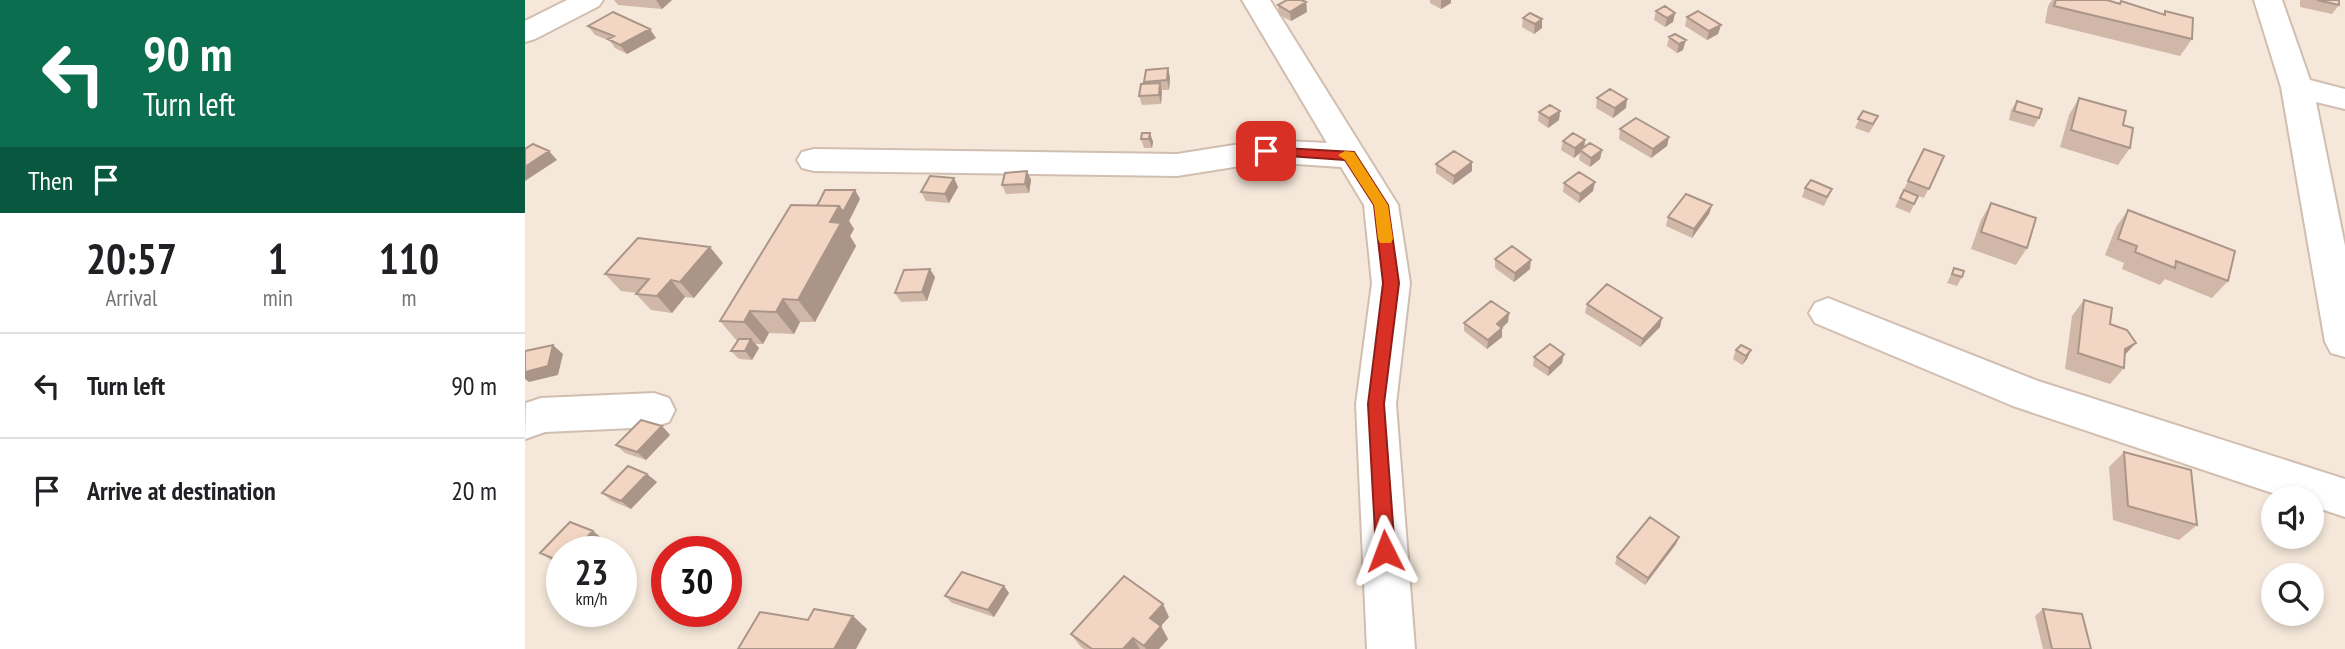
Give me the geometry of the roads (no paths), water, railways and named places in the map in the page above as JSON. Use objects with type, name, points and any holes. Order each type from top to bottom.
[{"type":"street","points":[[525,33],[589,0]]},
{"type":"street","points":[[1256,0],[1381,205],[1391,283],[1376,404],[1391,649]]},
{"type":"street","points":[[2268,0],[2297,87],[2345,342]]},
{"type":"street","points":[[2297,87],[2345,99]]},
{"type":"street","points":[[814,160],[1177,165],[1266,151],[1349,156]]},
{"type":"street","points":[[1828,313],[2027,394],[2345,498]]},
{"type":"street","points":[[525,422],[541,415],[655,410]]}]
